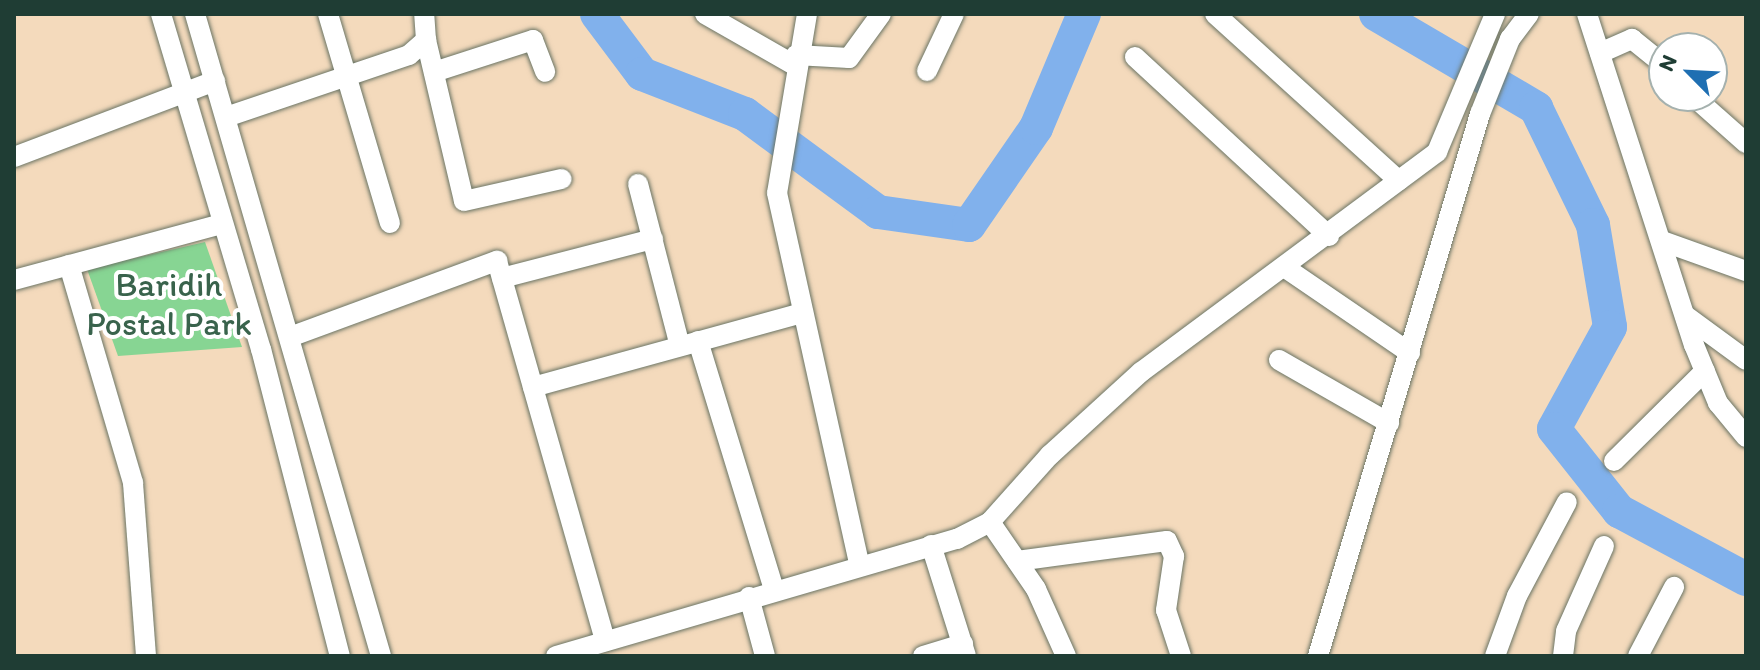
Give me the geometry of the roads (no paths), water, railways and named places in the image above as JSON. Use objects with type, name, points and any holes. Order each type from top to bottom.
[{"type":"street","points":[[161,14],[340,656]]},
{"type":"street","points":[[195,14],[381,656]]},
{"type":"street","points":[[328,14],[390,223]]},
{"type":"street","points":[[424,14],[426,40],[464,201],[562,179]]},
{"type":"street","points":[[705,14],[795,60],[849,58],[881,14]]},
{"type":"street","points":[[807,14],[795,60],[778,157],[777,193],[801,313],[859,564]]},
{"type":"street","points":[[927,71],[954,14]]},
{"type":"street","points":[[1215,14],[1399,181]]},
{"type":"street","points":[[556,656],[931,545],[990,522],[1050,455],[1141,372],[1287,269],[1437,152],[1465,97],[1479,47],[1495,14]]},
{"type":"street","points":[[1318,656],[1480,114],[1510,39],[1529,14]]},
{"type":"street","points":[[1587,14],[1705,371],[1718,403],[1746,437]]},
{"type":"street","points":[[1600,53],[1632,39],[1648,52]]},
{"type":"street","points":[[226,117],[409,55],[426,40]]},
{"type":"street","points":[[434,72],[533,40],[545,72]]},
{"type":"street","points":[[1135,57],[1329,236]]},
{"type":"street","points":[[14,157],[215,81]]},
{"type":"street","points":[[1711,112],[1746,143]]},
{"type":"street","points":[[638,184],[653,239],[774,590]]},
{"type":"street","points":[[14,280],[222,224]]},
{"type":"street","points":[[502,278],[653,239]]},
{"type":"street","points":[[1662,241],[1746,271]]},
{"type":"street","points":[[290,337],[497,261],[605,641]]},
{"type":"street","points":[[69,265],[133,483],[146,656]]},
{"type":"street","points":[[1287,269],[1410,353]]},
{"type":"street","points":[[533,387],[801,313]]},
{"type":"street","points":[[1686,316],[1746,360]]},
{"type":"street","points":[[1279,360],[1389,423]]},
{"type":"street","points":[[1614,461],[1705,371]]},
{"type":"street","points":[[1495,656],[1517,596],[1567,502]]},
{"type":"street","points":[[990,522],[1017,561],[1066,656]]},
{"type":"street","points":[[1017,561],[1167,541],[1174,556],[1166,610],[1181,656]]},
{"type":"street","points":[[923,656],[965,650],[931,545]]},
{"type":"street","points":[[1563,656],[1566,631],[1604,546]]},
{"type":"street","points":[[1638,656],[1674,587]]},
{"type":"street","points":[[749,597],[765,656]]},
{"type":"waterway","points":[[597,14],[642,74],[745,114],[878,212],[969,225],[1036,128],[1084,14]]},
{"type":"waterway","points":[[1376,14],[1536,108],[1593,225],[1610,327],[1554,429],[1619,511],[1746,579]]},
{"type":"park label","name":"Baridih Postal Park","points":[[169,304]]}]
